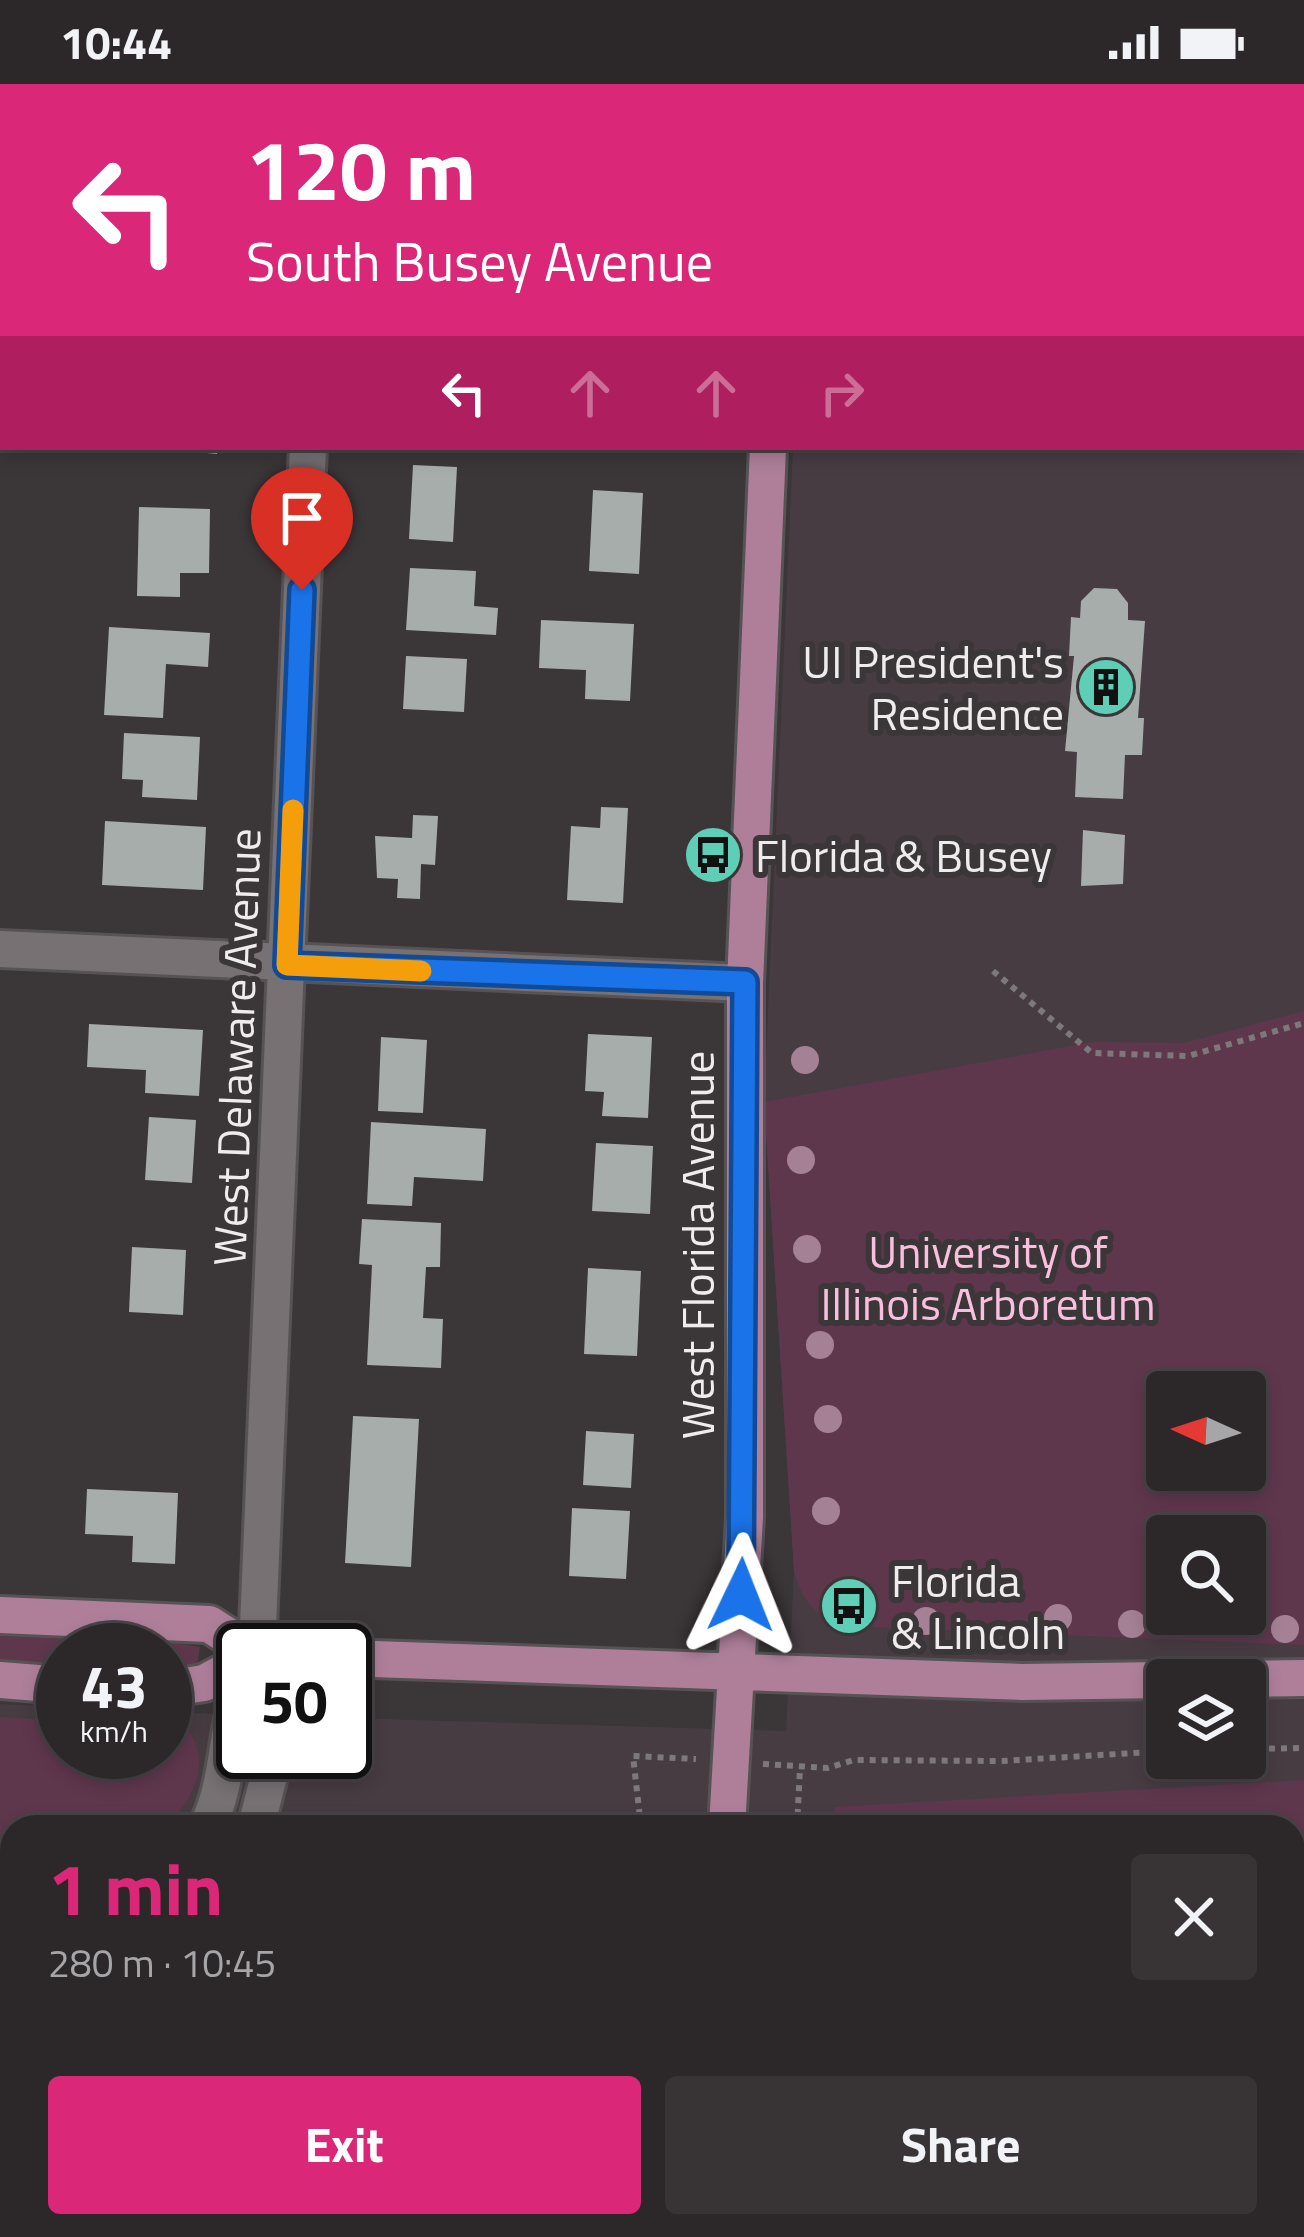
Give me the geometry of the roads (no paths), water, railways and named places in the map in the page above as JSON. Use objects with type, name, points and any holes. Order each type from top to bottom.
[{"type":"main road","name":"West Florida Avenue","points":[[728,1815],[745,1494],[745,982],[767,450]]},
{"type":"main road","points":[[0,1615],[209,1624],[216,1628]]},
{"type":"main road","points":[[372,1659],[1022,1682],[1304,1678]]},
{"type":"main road","points":[[0,1680],[36,1683]]},
{"type":"street","name":"West Delaware Avenue","points":[[255,1623],[308,450]]},
{"type":"street","points":[[0,949],[745,982]]},
{"type":"street","points":[[212,1815],[223,1779]]},
{"type":"street","points":[[259,1815],[268,1779]]},
{"type":"place","name":"UI President's Residence","points":[[1106,687]]},
{"type":"place","name":"Florida & Busey","points":[[713,855]]},
{"type":"place","name":"Florida & Lincoln","points":[[849,1606]]},
{"type":"park label","name":"University of Illinois Arboretum","points":[[988,1277]]}]
